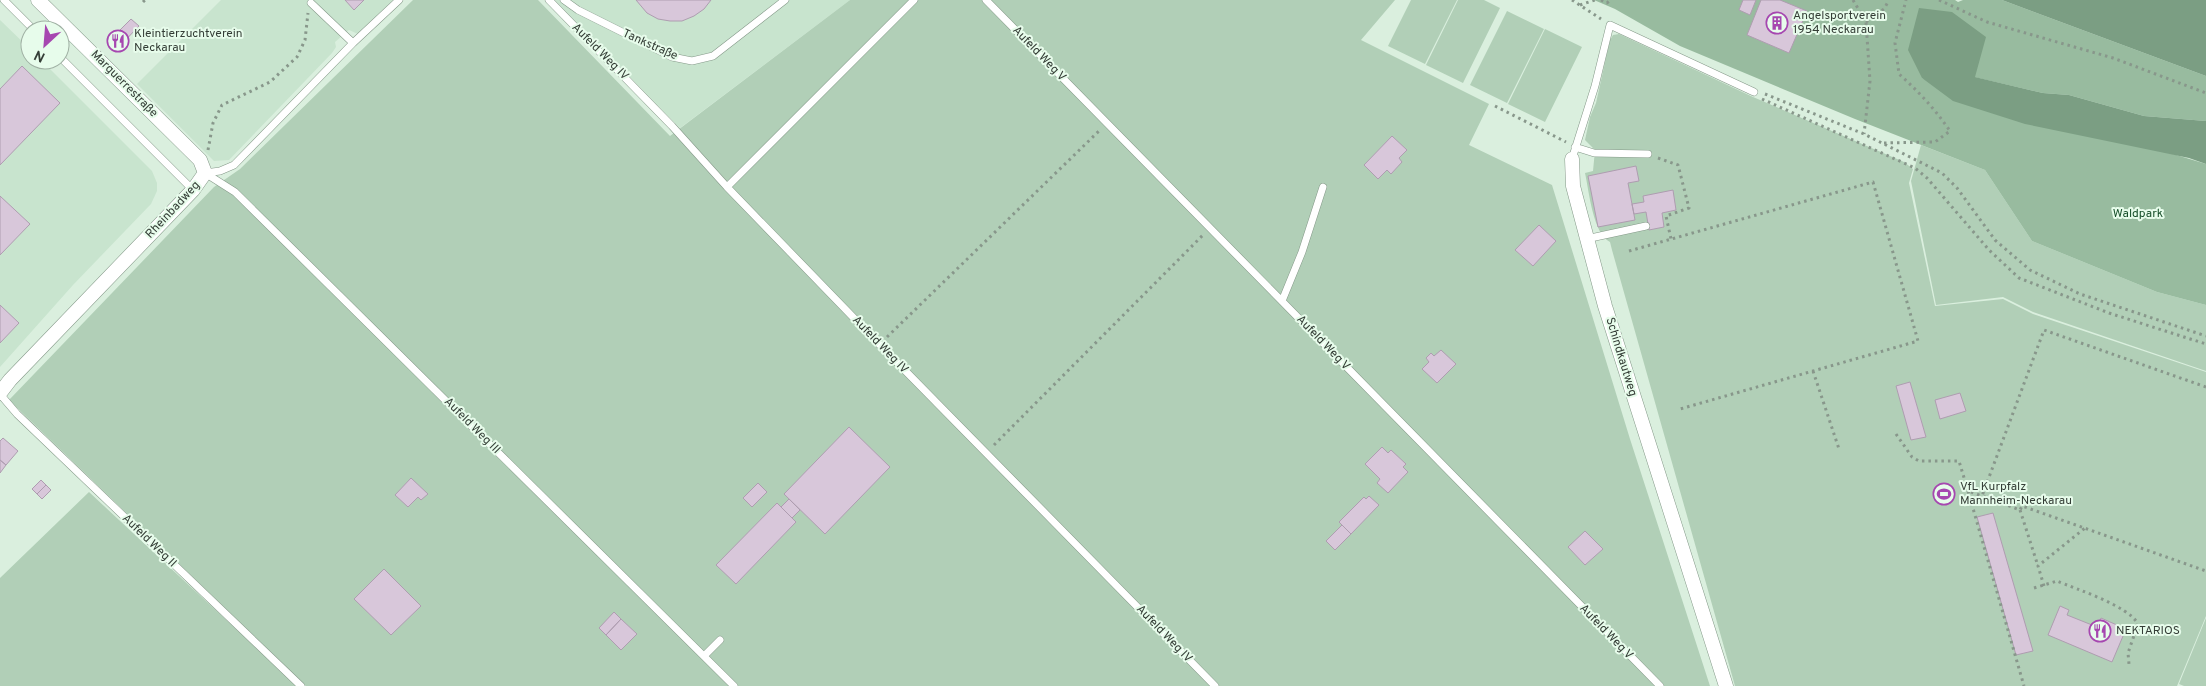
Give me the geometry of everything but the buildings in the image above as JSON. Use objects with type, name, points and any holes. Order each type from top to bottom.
[{"type":"street","name":"Marguerrestraße","points":[[38,0],[91,45],[203,166]]},
{"type":"street","name":"Schindkautweg","points":[[1573,153],[1573,186],[1586,239],[1726,686]]},
{"type":"street","name":"Rheinbadweg","points":[[0,394],[10,380],[193,190],[203,166]]},
{"type":"lane","points":[[4,0],[24,20]]},
{"type":"lane","name":"Rheinbadweg","points":[[203,166],[220,171],[234,164],[353,43],[399,0]]},
{"type":"lane","name":"Aufeld Weg IV","points":[[548,0],[672,126],[727,187],[1215,686]]},
{"type":"lane","name":"Tankstraße","points":[[564,0],[578,10],[672,57],[692,61],[713,56],[784,0]]},
{"type":"lane","points":[[727,187],[914,0]]},
{"type":"lane","name":"Aufeld Weg V","points":[[986,0],[1660,686]]},
{"type":"lane","points":[[311,3],[353,43]]},
{"type":"lane","points":[[1610,25],[1754,92]]},
{"type":"lane","name":"Schindkautweg","points":[[1573,153],[1595,86],[1610,25]]},
{"type":"lane","points":[[70,66],[193,190]]},
{"type":"lane","points":[[1573,153],[1648,154]]},
{"type":"lane","name":"Aufeld Weg III","points":[[203,166],[235,192],[734,686]]},
{"type":"lane","points":[[1282,301],[1302,252],[1323,187]]},
{"type":"lane","points":[[1586,239],[1646,226]]},
{"type":"lane","name":"Aufeld Weg II","points":[[0,394],[17,414],[300,686]]},
{"type":"lane","points":[[704,656],[720,640]]},
{"type":"path","points":[[1572,0],[1610,25]]},
{"type":"path","points":[[1580,5],[1595,0]]},
{"type":"path","points":[[1601,0],[1607,3],[1610,0]]},
{"type":"path","points":[[1853,0],[1866,22],[1870,81],[1864,134]]},
{"type":"path","points":[[1866,22],[1884,9],[1889,0]]},
{"type":"path","points":[[1881,143],[1935,142],[1950,131],[1927,101],[1899,74],[1895,43],[1906,0]]},
{"type":"path","points":[[1939,0],[1986,22],[2113,58],[2206,93]]},
{"type":"path","points":[[203,166],[213,123],[222,105],[270,82],[297,57],[305,40],[308,7],[311,3]]},
{"type":"path","points":[[1754,92],[1769,95],[1864,134],[1942,174],[1957,188],[1994,240],[2030,270],[2080,294],[2206,336]]},
{"type":"path","points":[[1754,92],[1766,101],[1915,168],[1989,250],[2019,278],[2109,313],[2206,344]]},
{"type":"path","points":[[1495,106],[1573,153]]},
{"type":"path","points":[[880,344],[1107,123]]},
{"type":"path","points":[[1648,154],[1678,165],[1689,208],[1666,216],[1671,239]]},
{"type":"path","points":[[1629,251],[1873,182],[1918,341],[1680,409]]},
{"type":"path","points":[[986,453],[1210,228]]},
{"type":"path","points":[[1982,496],[2044,330],[2206,387]]},
{"type":"path","points":[[1813,371],[1839,449]]},
{"type":"path","points":[[1896,434],[1912,457],[1919,461],[1959,462],[2024,686]]},
{"type":"path","points":[[1968,491],[2020,510]]},
{"type":"path","points":[[2020,510],[2022,506],[2206,571]]},
{"type":"path","points":[[2020,510],[2044,586]]},
{"type":"path","points":[[2038,566],[2084,528]]},
{"type":"path","points":[[2034,588],[2057,581],[2112,604],[2135,620],[2138,624],[2128,653],[2128,664]]},
{"type":"shaded area","points":[[221,0],[393,0],[358,34],[349,30],[335,42],[336,47],[332,53],[229,160],[214,161],[137,84]]},
{"type":"shaded area","points":[[413,0],[538,0],[670,136],[850,0],[1395,0],[1361,40],[1489,104],[1469,145],[1552,185],[1630,439],[1710,686],[306,686],[9,400],[214,187],[240,169]]},
{"type":"shaded area","points":[[555,0],[850,0],[680,128]]},
{"type":"shaded area","points":[[1411,0],[1457,0],[1425,64],[1388,46]]},
{"type":"shaded area","points":[[1458,0],[1484,0],[1500,8],[1463,83],[1426,65]]},
{"type":"shaded area","points":[[2002,0],[2206,0],[2206,76]]},
{"type":"shaded area","points":[[1919,8],[1952,12],[1986,37],[1975,77],[2043,93],[2069,95],[2144,116],[2206,121],[2206,164],[2189,158],[2025,124],[1953,101],[1922,78],[1908,50]]},
{"type":"shaded area","points":[[1507,11],[1544,29],[1507,103],[1470,85]]},
{"type":"shaded area","points":[[0,20],[20,39],[20,70],[51,70],[152,171],[157,183],[157,191],[151,204],[73,285],[0,367]]},
{"type":"shaded area","points":[[1545,29],[1582,47],[1545,122],[1508,104]]},
{"type":"shaded area","name":"VfL Kurpfalz Mannheim-Neckarau","points":[[1619,34],[1753,97],[1904,162],[1913,169],[1909,183],[1935,306],[2003,299],[2033,314],[2206,372],[2206,616],[2177,686],[1735,686],[1610,242],[1599,230],[1590,201],[1585,173],[1593,171],[1595,150],[1585,140],[1590,117],[1596,103],[1610,40],[1613,35]]},
{"type":"shaded area","points":[[1921,145],[1985,170],[2032,241],[2157,292],[2206,305],[2206,371],[2033,312],[2003,297],[1936,305],[1911,181]]},
{"type":"shaded area","points":[[89,492],[297,686],[0,686],[0,578]]},
{"type":"shaded area","points":[[2206,618],[2206,686],[2184,686],[2179,684]]},
{"type":"green space","name":"Waldpark","points":[[1594,0],[1955,0],[1958,2],[1963,0],[2002,0],[2206,76],[2206,121],[2144,116],[2069,95],[2043,93],[1974,77],[1922,78],[2206,164],[2206,305],[2157,292],[2032,241],[1985,170],[1855,119],[1680,46],[1615,9]]},
{"type":"place","name":"Angelsportverein 1954 Neckarau","points":[[1777,23]]},
{"type":"place","name":"Kleintierzuchtverein Neckarau","points":[[118,41]]},
{"type":"place","name":"VfL Kurpfalz Mannheim-Neckarau","points":[[1944,494]]},
{"type":"place","name":"NEKTARIOS","points":[[2100,631]]}]
